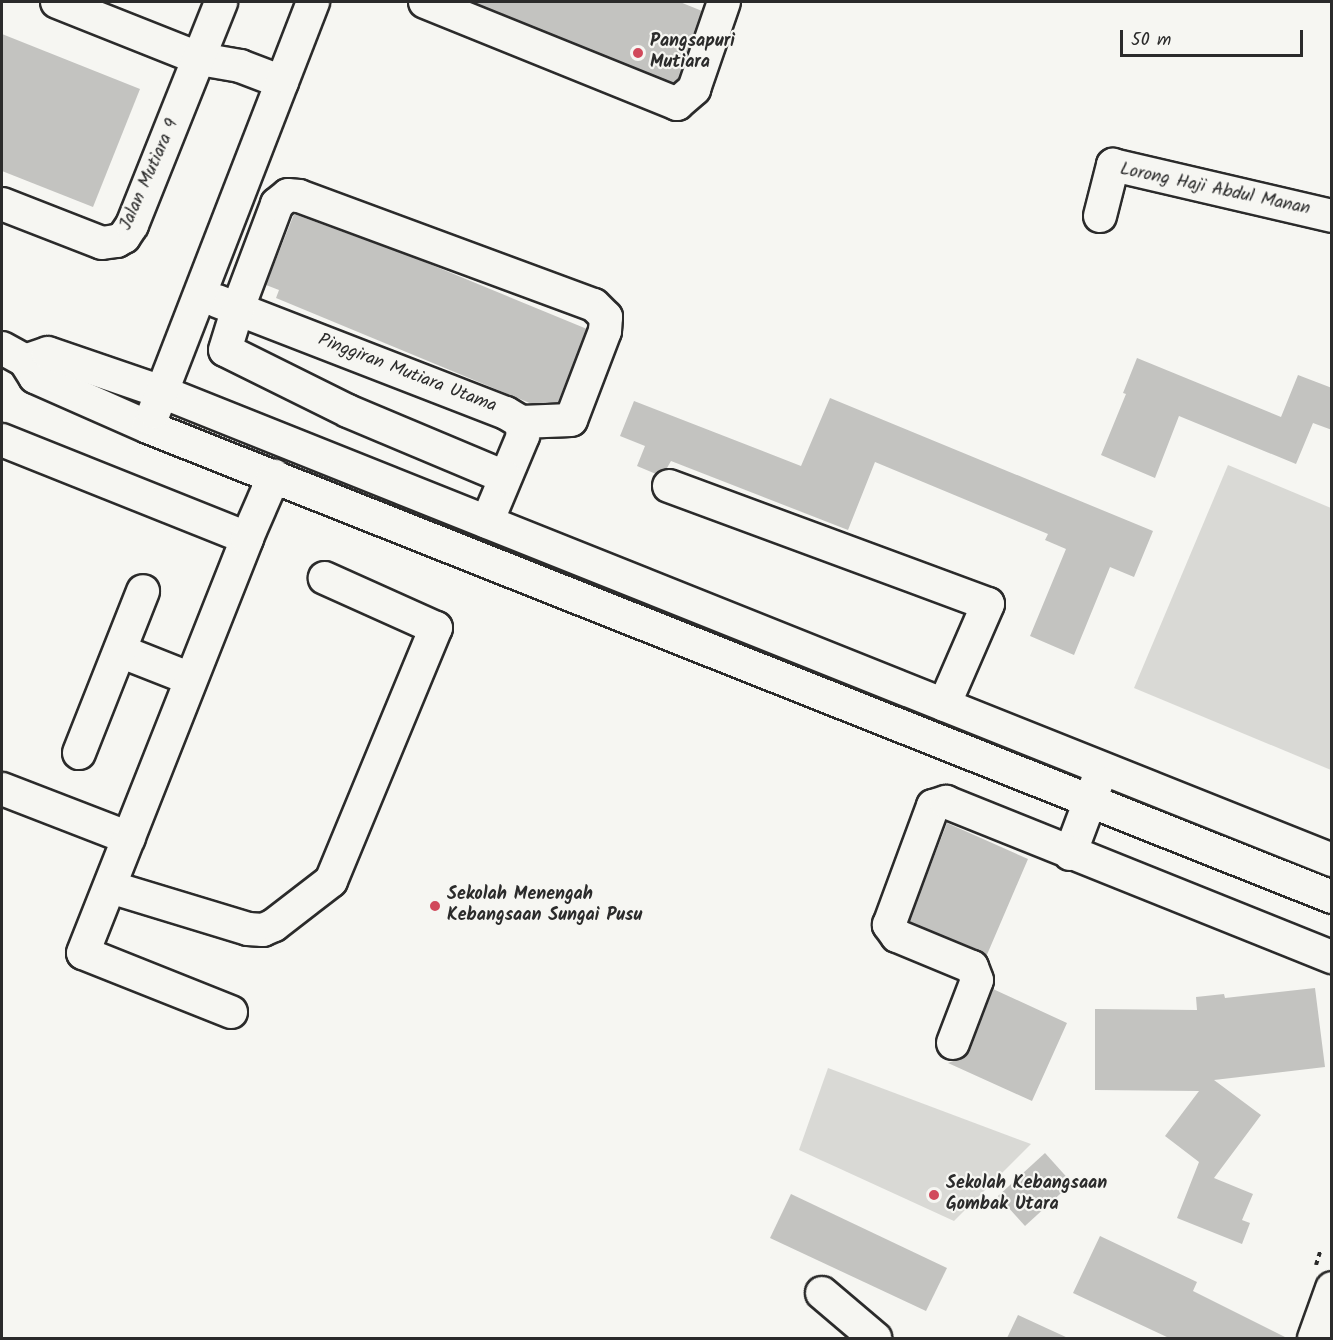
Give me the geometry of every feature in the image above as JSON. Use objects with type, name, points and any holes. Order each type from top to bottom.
[{"type":"main road","points":[[1314,1338],[1332,1288]]},
{"type":"street","points":[[57,2],[200,59],[240,66],[279,91]]},
{"type":"street","points":[[200,59],[221,2]]},
{"type":"street","points":[[148,427],[313,2]]},
{"type":"street","points":[[425,2],[677,104],[694,89],[724,2]]},
{"type":"street","name":"Jalan Mutiara 9","points":[[2,204],[102,243],[117,241],[124,237],[132,225],[200,59]]},
{"type":"street","name":"Lorong Haji Abdul Manan","points":[[1100,216],[1113,165],[1332,216]]},
{"type":"street","points":[[487,522],[506,477],[523,436],[521,422],[571,420],[605,331],[606,317],[594,305],[299,196],[288,195],[278,204],[238,308],[225,350],[348,411],[506,477]]},
{"type":"street","name":"Pinggiran Mutiara Utama","points":[[199,295],[238,308],[506,413],[521,422]]},
{"type":"street","points":[[13,354],[48,353],[162,392],[1332,860]]},
{"type":"street","points":[[13,354],[35,377],[148,427],[1332,897]]},
{"type":"street","points":[[2,440],[247,537]]},
{"type":"street","points":[[231,1012],[83,953],[247,537],[274,476]]},
{"type":"street","points":[[669,486],[988,604],[944,705]]},
{"type":"street","points":[[110,887],[248,929],[263,930],[274,925],[331,881],[436,628],[325,578]]},
{"type":"street","points":[[79,753],[143,591]]},
{"type":"street","points":[[650,626],[664,593]]},
{"type":"street","points":[[120,651],[191,679]]},
{"type":"street","points":[[1070,854],[1103,768]]},
{"type":"street","points":[[2,789],[129,838]]},
{"type":"street","points":[[953,1043],[977,980],[972,967],[897,936],[889,925],[933,806],[946,802],[1070,854],[1332,957]]},
{"type":"street","points":[[822,1293],[875,1338]]},
{"type":"shaded area","points":[[1228,465],[1331,508],[1331,770],[1134,688]]},
{"type":"shaded area","points":[[828,1068],[1031,1144],[954,1221],[799,1150]]},
{"type":"building","name":"Pangsapuri Mutiara","points":[[472,2],[680,2],[702,11],[679,79],[673,83]]},
{"type":"building","points":[[2,34],[140,89],[93,207],[2,171]]},
{"type":"building","points":[[294,214],[415,258],[587,329],[558,402],[532,404],[276,298],[279,290],[266,285]]},
{"type":"building","points":[[1137,358],[1281,417],[1298,375],[1332,388],[1332,430],[1313,423],[1296,464],[1179,416],[1155,478],[1101,455],[1126,394],[1123,393]]},
{"type":"building","points":[[830,398],[1153,531],[1134,577],[1110,567],[1074,655],[1030,636],[1066,549],[1045,540],[1048,534],[875,462],[848,530],[671,461],[667,468],[656,474],[637,466],[645,446],[620,436],[634,401],[801,466]]},
{"type":"building","points":[[947,823],[1028,859],[986,957],[979,950],[909,922]]},
{"type":"building","points":[[1315,988],[1325,1067],[1214,1080],[1261,1115],[1214,1178],[1253,1194],[1242,1220],[1250,1223],[1242,1244],[1177,1218],[1199,1162],[1165,1136],[1199,1091],[1095,1090],[1095,1009],[1197,1010],[1196,997],[1224,994],[1225,998]]},
{"type":"building","points":[[993,989],[1067,1023],[1032,1101],[948,1063],[964,1057],[970,1050]]},
{"type":"building","points":[[1045,1153],[1072,1183],[1025,1226],[998,1196]]},
{"type":"building","points":[[791,1194],[947,1268],[926,1311],[770,1238]]},
{"type":"building","points":[[1100,1236],[1197,1282],[1193,1291],[1287,1338],[1169,1338],[1073,1293]]},
{"type":"building","points":[[1018,1315],[1068,1338],[1007,1338]]},
{"type":"place","name":"Pangsapuri Mutiara","points":[[638,53]]},
{"type":"place","name":"Sekolah Menengah Kebangsaan Sungai Pusu","points":[[435,906]]},
{"type":"place","name":"Sekolah Kebangsaan Gombak Utara","points":[[934,1195]]}]
